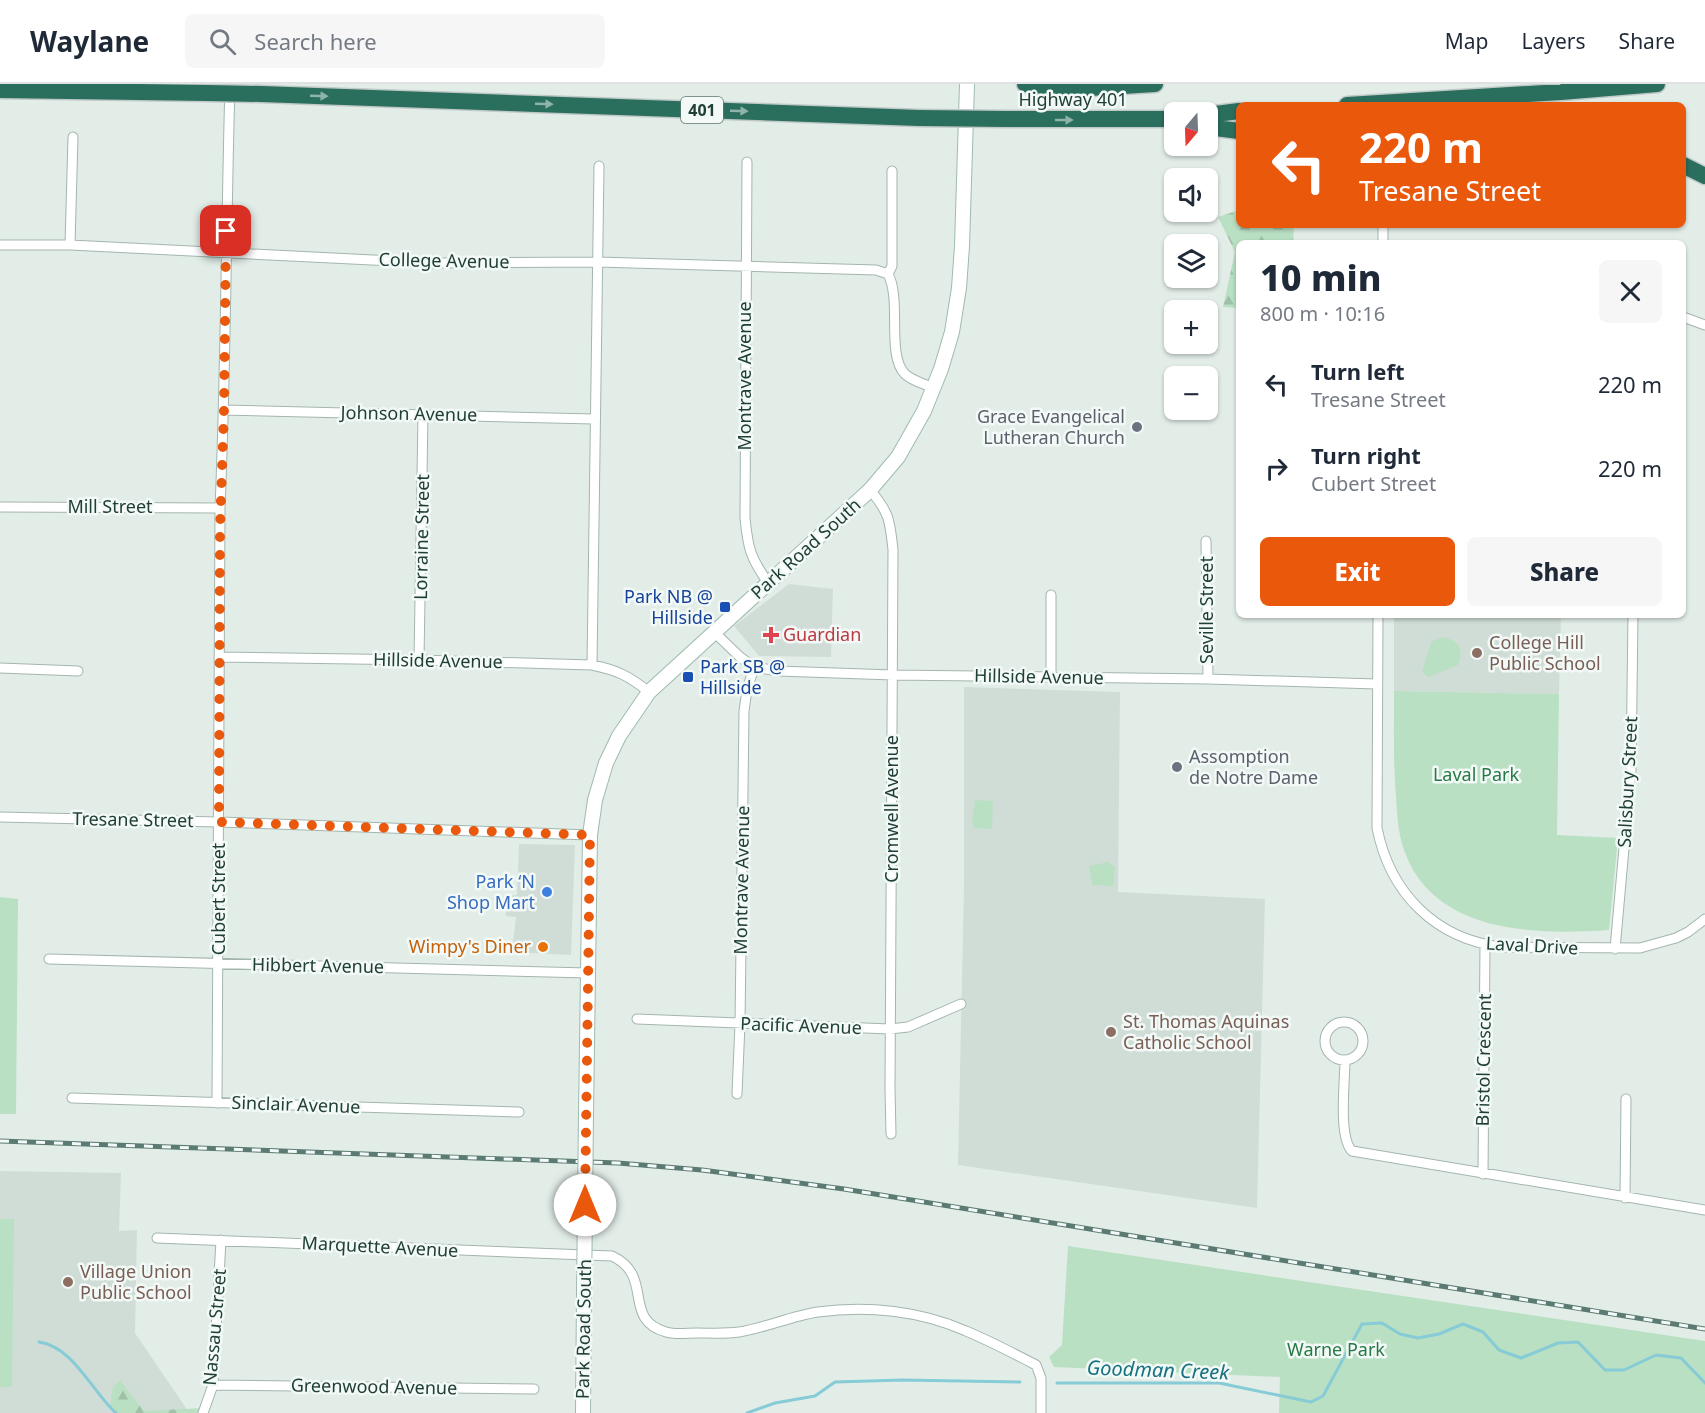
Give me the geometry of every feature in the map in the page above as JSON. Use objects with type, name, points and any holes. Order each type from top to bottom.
[{"type":"highway","name":"Highway 401","points":[[1025,84],[1074,89],[1155,84]]},
{"type":"highway","points":[[1396,102],[1657,84]]},
{"type":"highway","name":"Highway 401","points":[[0,90],[261,94],[919,118],[1164,120]]},
{"type":"highway","points":[[1218,114],[1236,111]]},
{"type":"highway","points":[[1218,128],[1236,131]]},
{"type":"highway","points":[[1686,166],[1705,176]]},
{"type":"main road","name":"Park Road South","points":[[583,1413],[590,835],[595,800],[606,763],[619,736],[649,692],[870,490],[898,457],[924,411],[952,332],[959,288],[967,84]]},
{"type":"street","name":"Cubert Street","points":[[217,1103],[220,508],[230,84]]},
{"type":"street","points":[[70,245],[73,137]]},
{"type":"street","name":"Montrave Avenue","points":[[747,162],[745,518],[747,546],[753,561],[768,584]]},
{"type":"street","points":[[592,665],[599,166]]},
{"type":"street","points":[[892,171],[892,266],[888,274],[894,285],[896,357],[904,374],[934,388]]},
{"type":"street","name":"College Avenue","points":[[0,245],[70,245],[434,263],[597,262],[876,270],[888,274]]},
{"type":"street","points":[[1686,318],[1705,325]]},
{"type":"street","name":"Johnson Avenue","points":[[224,410],[594,419]]},
{"type":"street","name":"Lorraine Street","points":[[419,660],[423,414]]},
{"type":"street","name":"Cromwell Avenue","points":[[870,490],[882,504],[890,520],[893,550],[891,1134]]},
{"type":"street","name":"Mill Street","points":[[0,507],[220,508]]},
{"type":"street","name":"Seville Street","points":[[1206,541],[1208,679]]},
{"type":"street","points":[[1051,595],[1052,677]]},
{"type":"street","name":"Laval Drive","points":[[1378,618],[1377,828],[1390,871],[1408,897],[1436,923],[1454,934],[1485,945],[1615,949],[1660,944],[1688,932],[1705,919]]},
{"type":"street","name":"Salisbury Street","points":[[1615,949],[1631,770],[1634,618]]},
{"type":"street","points":[[714,632],[754,667]]},
{"type":"street","name":"Hillside Avenue","points":[[219,657],[592,665],[622,673],[649,692]]},
{"type":"street","name":"Montrave Avenue","points":[[737,1094],[744,711],[754,667]]},
{"type":"street","name":"Hillside Avenue","points":[[754,667],[802,672],[893,675],[1208,679],[1377,684]]},
{"type":"street","points":[[0,668],[78,671]]},
{"type":"street","name":"Tresane Street","points":[[0,818],[219,822],[590,835]]},
{"type":"street","name":"Bristol Crescent","points":[[1483,1174],[1485,945]]},
{"type":"street","name":"Hibbert Avenue","points":[[48,959],[588,973]]},
{"type":"street","name":"Pacific Avenue","points":[[637,1019],[890,1029],[908,1027],[961,1004]]},
{"type":"street","points":[[1341,1022],[1353,1023],[1358,1027],[1364,1039],[1361,1051],[1351,1059],[1345,1060],[1339,1060],[1329,1054],[1324,1043],[1327,1032],[1335,1024],[1341,1022]]},
{"type":"street","points":[[1345,1060],[1344,1130],[1347,1146],[1359,1153],[1705,1210]]},
{"type":"street","name":"Sinclair Avenue","points":[[72,1098],[519,1112]]},
{"type":"street","points":[[1624,1198],[1626,1099]]},
{"type":"street","name":"Marquette Avenue","points":[[157,1238],[539,1254],[603,1254],[622,1261],[630,1268],[637,1287],[640,1310],[656,1328],[671,1333],[737,1333],[818,1312],[891,1310],[965,1330],[1036,1365],[1041,1378],[1041,1413]]},
{"type":"street","name":"Nassau Street","points":[[202,1413],[213,1385],[221,1240]]},
{"type":"street","name":"Greenwood Avenue","points":[[213,1385],[534,1389]]},
{"type":"shaded area","points":[[789,584],[833,589],[831,657],[759,656],[734,626]]},
{"type":"shaded area","name":"College Hill Public School","points":[[1394,618],[1561,618],[1559,694],[1394,691]]},
{"type":"shaded area","name":"St. Thomas Aquinas Catholic School","points":[[964,687],[1120,692],[1118,892],[1265,899],[1257,1208],[958,1165],[964,885]]},
{"type":"shaded area","points":[[519,844],[575,845],[571,955],[512,952],[516,917],[506,916],[506,896],[517,895]]},
{"type":"shaded area","name":"Village Union Public School","points":[[0,1171],[121,1173],[119,1231],[137,1230],[135,1333],[188,1411],[187,1413],[0,1413]]},
{"type":"green space","points":[[1236,211],[1236,228],[1294,228],[1293,240],[1236,240],[1236,308],[1223,307],[1235,252],[1218,217]]},
{"type":"green space","points":[[1442,637],[1453,640],[1459,646],[1458,665],[1428,677],[1422,672],[1431,642]]},
{"type":"green space","name":"Laval Park","points":[[1394,691],[1559,694],[1557,835],[1618,838],[1609,930],[1550,931],[1520,929],[1490,923],[1462,914],[1438,899],[1418,878],[1404,850],[1398,823],[1394,770]]},
{"type":"green space","points":[[975,800],[993,801],[992,829],[974,828],[972,819]]},
{"type":"green space","points":[[1108,862],[1115,868],[1113,886],[1092,885],[1089,866]]},
{"type":"green space","points":[[0,897],[18,899],[16,1114],[0,1114]]},
{"type":"green space","points":[[0,1219],[14,1219],[12,1387],[0,1387]]},
{"type":"green space","name":"Warne Park","points":[[1068,1246],[1705,1341],[1705,1413],[1279,1413],[1280,1377],[1054,1367],[1049,1357],[1062,1345]]},
{"type":"green space","points":[[120,1380],[144,1411],[204,1408],[202,1413],[115,1413],[110,1406],[113,1387]]},
{"type":"waterway","name":"Goodman Creek","points":[[1057,1383],[1219,1383],[1311,1402],[1323,1396],[1362,1324],[1382,1323],[1400,1334],[1418,1338],[1439,1334],[1463,1324],[1483,1332],[1499,1350],[1521,1358],[1558,1343],[1578,1342],[1605,1370],[1624,1370],[1656,1355],[1681,1358],[1705,1383]]},
{"type":"waterway","name":"Goodman Creek","points":[[39,1342],[62,1352],[72,1361],[116,1413]]},
{"type":"waterway","name":"Goodman Creek","points":[[747,1413],[775,1403],[815,1396],[835,1382],[903,1380],[1020,1382]]},
{"type":"railway","points":[[0,1141],[618,1163],[702,1170],[844,1189],[1705,1329]]},
{"type":"place","name":"Grace Evangelical Lutheran Church","points":[[1137,427]]},
{"type":"place","name":"Park NB @ Hillside","points":[[725,607]]},
{"type":"place","name":"Guardian","points":[[771,635]]},
{"type":"place","name":"College Hill Public School","points":[[1477,653]]},
{"type":"place","name":"Park SB @ Hillside","points":[[688,677]]},
{"type":"place","name":"Assomption de Notre Dame","points":[[1177,767]]},
{"type":"place","name":"Park ‘N Shop Mart","points":[[547,892]]},
{"type":"place","name":"Wimpy's Diner","points":[[543,947]]},
{"type":"place","name":"St. Thomas Aquinas Catholic School","points":[[1111,1032]]},
{"type":"place","name":"Village Union Public School","points":[[68,1282]]},
{"type":"route","points":[[226,231],[218,670],[219,822],[590,835],[585,1205]]}]
